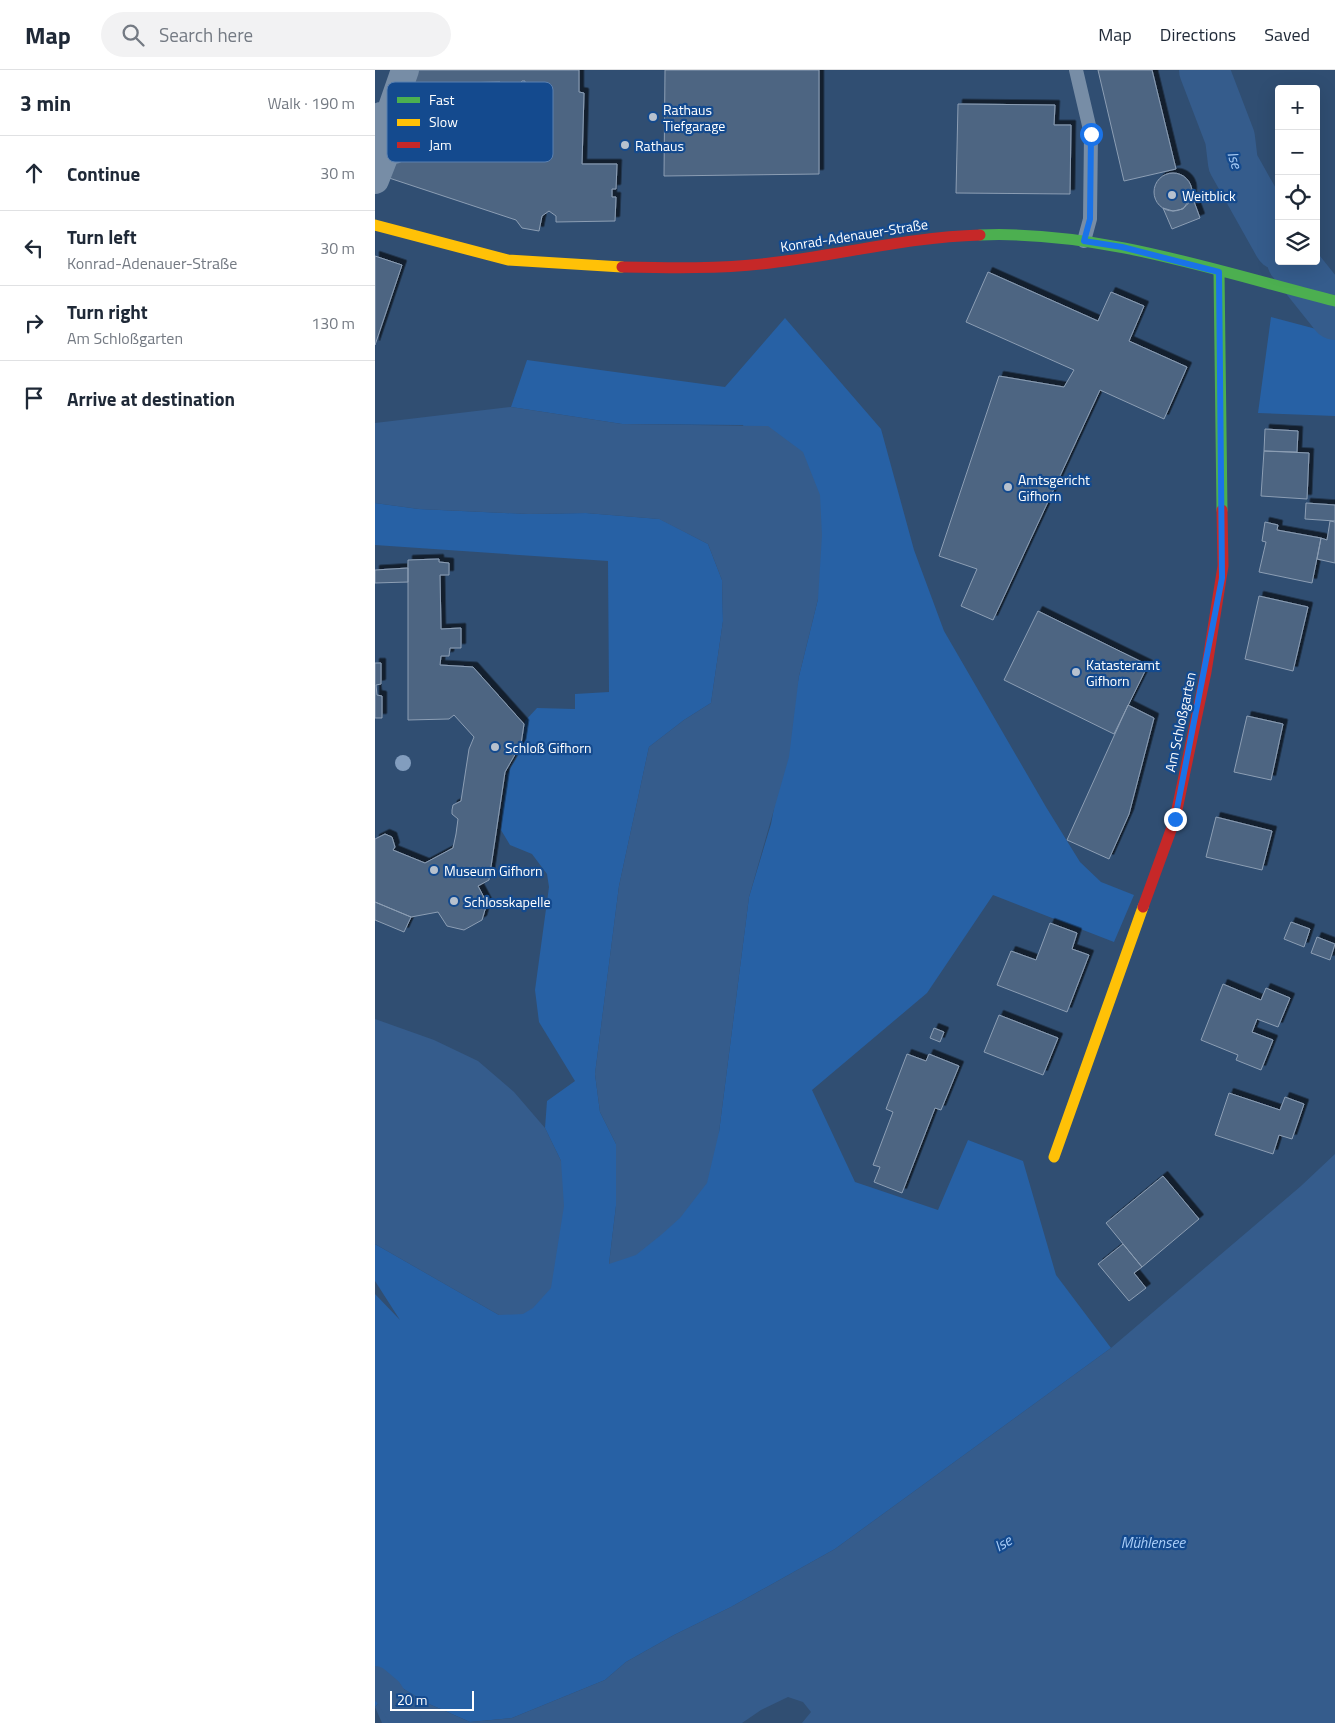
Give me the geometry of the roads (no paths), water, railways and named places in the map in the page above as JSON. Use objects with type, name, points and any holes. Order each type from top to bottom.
[{"type":"street","points":[[401,82],[405,70]]},
{"type":"street","points":[[387,119],[381,116],[376,130],[387,134]]},
{"type":"street","points":[[375,180],[387,150]]},
{"type":"street","name":"Konrad-Adenauer-Straße","points":[[375,225],[508,260],[612,267],[723,268],[772,263],[941,236],[1021,233],[1122,247],[1335,301]]},
{"type":"street","name":"Am Schloßgarten","points":[[1054,1157],[1175,819],[1206,672],[1223,566],[1219,272]]},
{"type":"lane","points":[[1076,70],[1091,134],[1090,219],[1084,241]]},
{"type":"water","points":[[511,407],[622,424],[768,426],[803,452],[820,495],[822,535],[818,599],[799,676],[789,757],[749,897],[719,1132],[707,1183],[680,1218],[661,1235],[636,1255],[609,1264],[616,1206],[616,1144],[600,1112],[595,1074],[619,886],[649,747],[684,720],[711,703],[723,621],[722,580],[708,544],[659,519],[586,513],[529,514],[419,509],[375,503],[375,423]]},
{"type":"water","points":[[375,1019],[434,1040],[478,1061],[514,1092],[545,1128],[561,1161],[564,1206],[551,1288],[533,1308],[523,1314],[499,1315],[375,1244]]},
{"type":"water","name":"Mühlensee","points":[[1335,1154],[1335,1723],[802,1723],[811,1712],[803,1702],[788,1697],[761,1710],[742,1723],[382,1723],[375,1707],[388,1692],[402,1688],[429,1704],[470,1722],[512,1718],[605,1680],[626,1662],[674,1635],[731,1607],[835,1549],[1111,1348],[1301,1186]]},
{"type":"waterway","name":"Ise","points":[[1204,70],[1230,138],[1233,163],[1275,238]]},
{"type":"waterway","name":"Ise","points":[[1295,265],[1335,315]]},
{"type":"waterway","points":[[375,1681],[388,1692],[407,1723]]},
{"type":"place","name":"Rathaus Tiefgarage","points":[[653,117]]},
{"type":"place","name":"Rathaus","points":[[625,145]]},
{"type":"place","name":"Weitblick","points":[[1172,195]]},
{"type":"place","name":"Amtsgericht Gifhorn","points":[[1008,487]]},
{"type":"place","name":"Katasteramt Gifhorn","points":[[1076,672]]},
{"type":"place","name":"Schloß Gifhorn","points":[[495,747]]},
{"type":"place","name":"Museum Gifhorn","points":[[434,870]]},
{"type":"place","name":"Schlosskapelle","points":[[454,901]]}]
